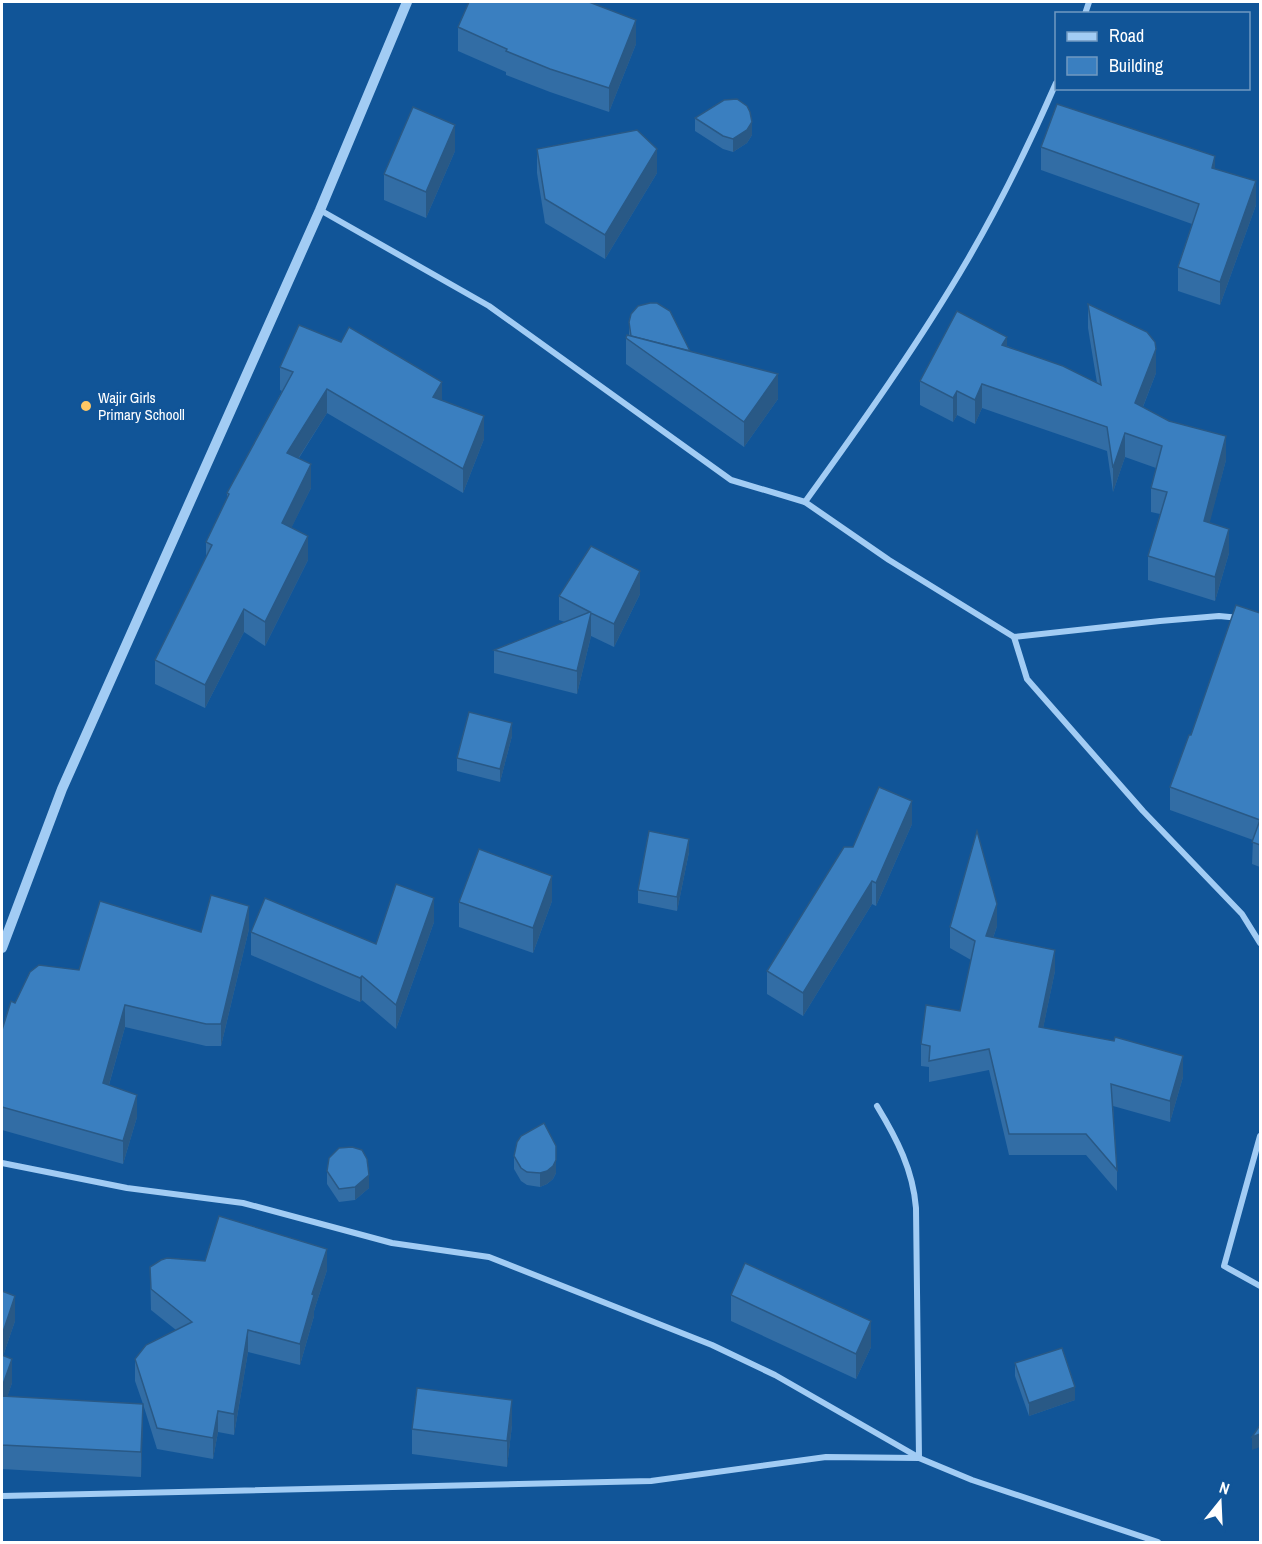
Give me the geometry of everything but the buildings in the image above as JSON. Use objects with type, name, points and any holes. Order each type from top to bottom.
[{"type":"street","points":[[2,948],[62,789],[320,210],[407,2]]},
{"type":"street","points":[[805,502],[880,398],[968,259],[1037,127],[1055,85]]},
{"type":"street","points":[[320,210],[489,306],[731,480],[805,502],[889,561],[1014,637],[1219,616],[1250,619]]},
{"type":"street","points":[[1014,637],[1027,679],[1143,811],[1242,914],[1260,943]]},
{"type":"street","points":[[878,1106],[897,1138],[914,1187],[919,1458]]},
{"type":"street","points":[[1260,1136],[1224,1266],[1260,1286]]},
{"type":"street","points":[[2,1163],[127,1188],[243,1203],[392,1243],[489,1257],[712,1345],[775,1375],[919,1458],[972,1480],[1158,1542]]},
{"type":"street","points":[[2,1496],[651,1481],[826,1457],[919,1458]]},
{"type":"place","name":"Wajir Girls Primary Schooll","points":[[86,406]]}]
